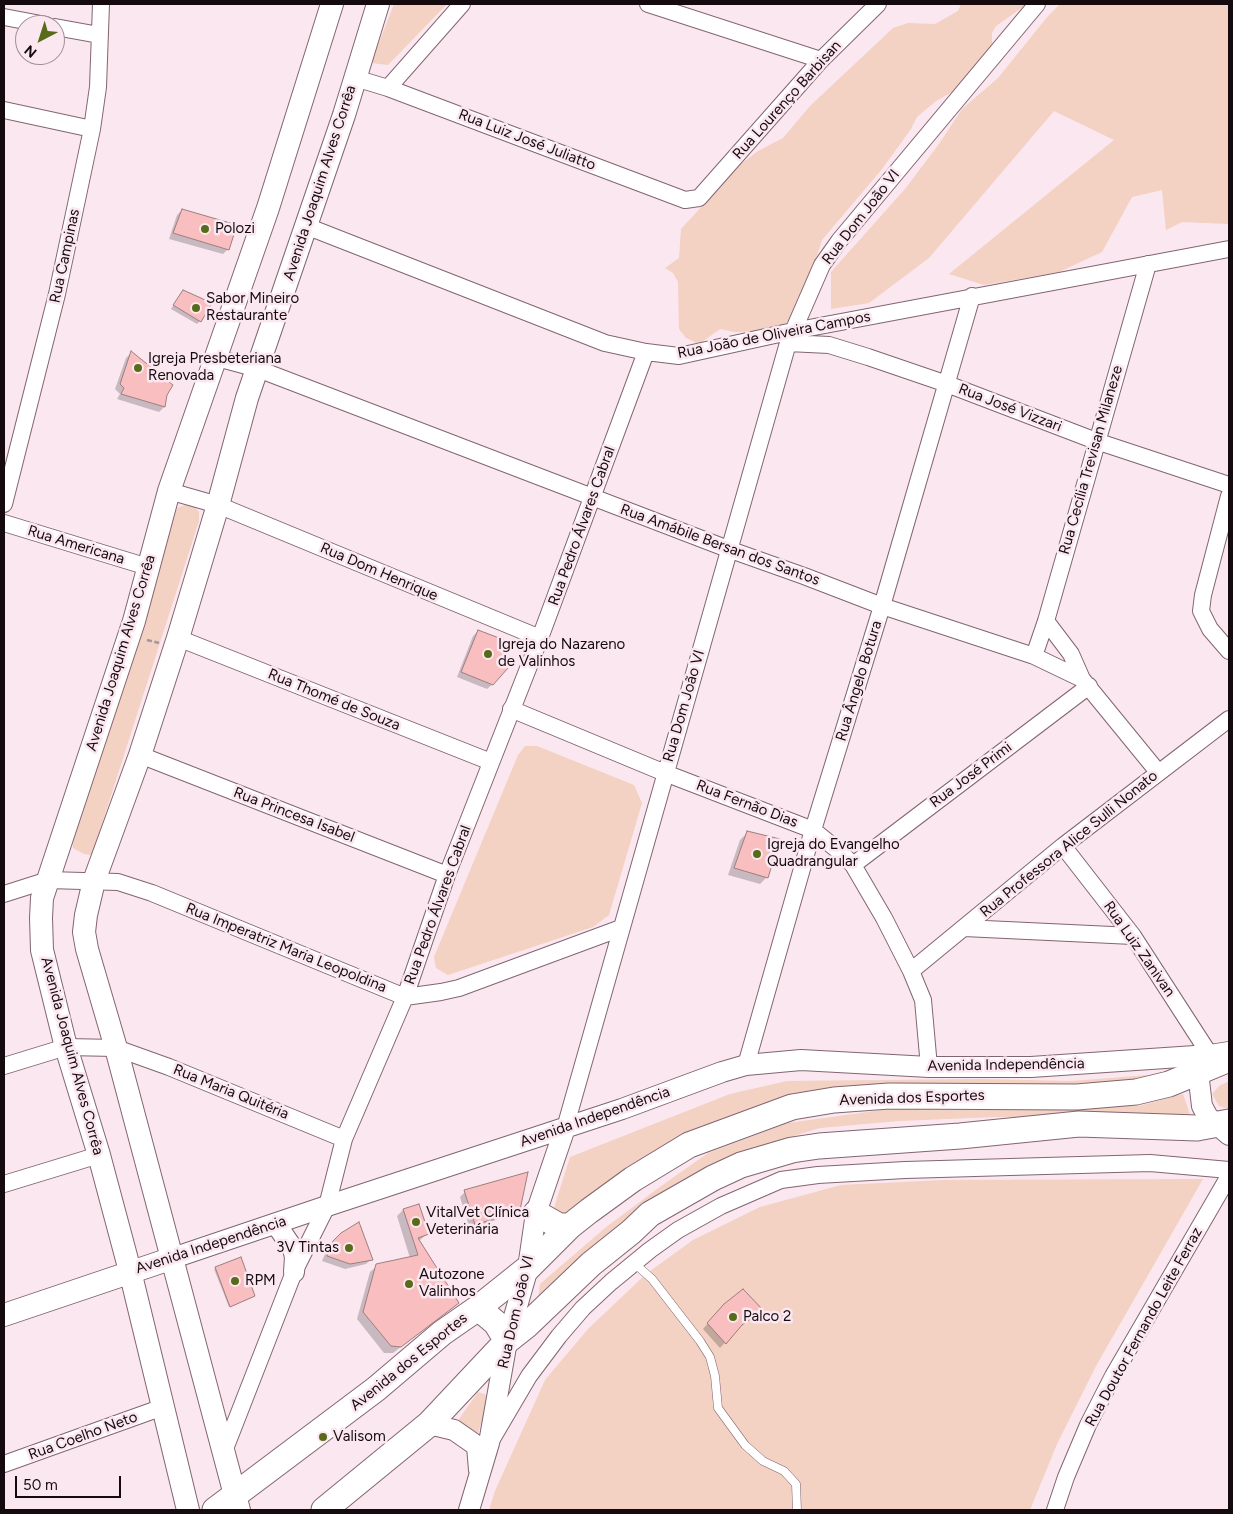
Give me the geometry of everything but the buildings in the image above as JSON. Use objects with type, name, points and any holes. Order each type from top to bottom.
[{"type":"main road","name":"Avenida Joaquim Alves Corrêa","points":[[188,1510],[130,1271],[99,1155],[66,1046],[42,950],[40,934],[42,898],[129,634],[170,491],[268,208],[332,4]]},
{"type":"main road","name":"Avenida Joaquim Alves Corrêa","points":[[229,1506],[223,1454],[173,1258],[116,1048],[86,949],[84,932],[94,881],[140,755],[176,644],[218,505],[247,398],[344,115],[378,4]]},
{"type":"main road","name":"Avenida dos Esportes","points":[[229,1506],[376,1389],[442,1333],[478,1308],[528,1268],[570,1226],[633,1179],[689,1145],[792,1107],[834,1100],[889,1096],[1076,1096],[1136,1092],[1169,1084],[1216,1060]]},
{"type":"main road","points":[[324,1510],[429,1424],[506,1341],[526,1326],[591,1264],[650,1214],[713,1178],[741,1165],[792,1150],[819,1146],[960,1136],[1080,1124],[1197,1128],[1225,1127]]},
{"type":"main road","points":[[536,1213],[559,1226],[570,1226]]},
{"type":"main road","name":"Avenida Independência","points":[[4,1314],[173,1258]]},
{"type":"main road","points":[[478,1308],[496,1323],[506,1341]]},
{"type":"street","name":"Rua Campinas","points":[[4,504],[57,294],[92,129],[98,87],[101,4]]},
{"type":"street","points":[[388,88],[462,4]]},
{"type":"street","points":[[648,4],[821,60]]},
{"type":"street","name":"Rua Lourenço Barbisan","points":[[699,198],[821,60],[878,4]]},
{"type":"street","name":"Rua Dom João VI","points":[[469,1510],[489,1443],[506,1341],[528,1268],[536,1213],[565,1128],[790,337],[822,265],[839,240],[1037,4]]},
{"type":"street","points":[[65,29],[99,35]]},
{"type":"street","name":"Rua Luiz José Juliatto","points":[[355,78],[388,88],[685,200],[699,198]]},
{"type":"street","points":[[4,110],[92,129]]},
{"type":"street","name":"Rua João de Oliveira Campos","points":[[306,226],[606,342],[646,352],[679,356],[790,337],[972,296],[1229,249]]},
{"type":"street","name":"Rua Cecília Trevisan Milaneze","points":[[1034,656],[1046,621],[1148,264]]},
{"type":"street","name":"Rua Ângelo Botura","points":[[746,1066],[813,830],[882,606],[972,296]]},
{"type":"street","name":"Rua José Vizzari","points":[[790,337],[829,345],[947,384],[1096,441],[1229,485]]},
{"type":"street","name":"Rua Pedro Álvares Cabral","points":[[223,1454],[294,1272],[326,1206],[344,1139],[405,997],[447,875],[540,638],[646,352]]},
{"type":"street","name":"Rua Amábile Bersan dos Santos","points":[[217,358],[258,369],[728,550],[804,576],[882,606],[1034,656],[1086,682]]},
{"type":"street","points":[[170,491],[218,505]]},
{"type":"street","points":[[1229,496],[1203,595],[1201,611],[1210,629],[1229,651]]},
{"type":"street","name":"Rua Dom Henrique","points":[[218,505],[540,638]]},
{"type":"street","name":"Rua Americana","points":[[4,523],[148,567]]},
{"type":"street","points":[[1215,554],[1229,538]]},
{"type":"street","points":[[1046,621],[1072,654],[1086,682],[1158,772]]},
{"type":"street","name":"Rua Thomé de Souza","points":[[176,644],[490,762]]},
{"type":"street","name":"Rua José Primi","points":[[853,865],[1086,682]]},
{"type":"street","name":"Rua Fernão Dias","points":[[511,709],[665,773],[813,830],[840,852],[853,865],[884,918],[911,971],[922,1000],[929,1067]]},
{"type":"street","name":"Rua Professora Alice Sulli Nonato","points":[[911,971],[1062,846],[1229,719]]},
{"type":"street","name":"Rua Princesa Isabel","points":[[140,755],[447,875]]},
{"type":"street","name":"Rua Luiz Zanivan","points":[[1062,846],[1133,936],[1216,1060]]},
{"type":"street","name":"Rua Imperatriz Maria Leopoldina","points":[[4,894],[48,880],[118,882],[152,893],[405,997],[459,988],[621,928]]},
{"type":"street","points":[[964,928],[1133,936]]},
{"type":"street","points":[[4,1066],[66,1046]]},
{"type":"street","name":"Rua Maria Quitéria","points":[[66,1046],[116,1048],[169,1067],[344,1139]]},
{"type":"street","name":"Avenida Independência","points":[[173,1258],[622,1109],[722,1072],[746,1066],[801,1060],[929,1067],[1031,1068],[1216,1060]]},
{"type":"street","points":[[1216,1060],[1202,1106],[1208,1117],[1225,1127]]},
{"type":"street","points":[[4,1184],[99,1155]]},
{"type":"street","points":[[489,1443],[530,1376],[559,1336],[583,1308],[634,1263],[678,1230],[721,1206],[781,1180],[818,1175],[905,1170],[1150,1163],[1229,1170]]},
{"type":"street","name":"Rua Doutor Fernando Leite Ferraz","points":[[1055,1510],[1066,1477],[1088,1425],[1113,1376],[1229,1176]]},
{"type":"street","points":[[276,1224],[293,1249],[295,1257],[294,1272]]},
{"type":"street","name":"Rua Coelho Neto","points":[[4,1464],[163,1407]]},
{"type":"street","name":"Rua Dom João VI","points":[[429,1424],[454,1430],[477,1446],[479,1479]]},
{"type":"lane","points":[[634,1263],[652,1279],[700,1341],[710,1357],[715,1376],[718,1408],[745,1445],[763,1461],[784,1471],[796,1484],[797,1510]]},
{"type":"path","points":[[129,634],[176,644]]},
{"type":"shaded area","points":[[394,4],[447,4],[388,65],[371,63]]},
{"type":"shaded area","points":[[961,4],[1027,4],[996,26],[992,33],[992,60],[970,82],[936,101],[917,117],[911,129],[882,169],[822,240],[810,278],[798,297],[791,320],[771,331],[734,332],[720,329],[699,344],[686,338],[679,329],[678,282],[673,273],[665,268],[679,258],[681,229],[741,164],[758,151],[783,138],[810,106],[893,28],[908,23],[935,24],[958,11]]},
{"type":"shaded area","points":[[1060,4],[1229,4],[1229,224],[1182,222],[1166,230],[1162,190],[1132,197],[1102,252],[1059,272],[984,285],[949,274],[1114,140],[1054,111],[929,258],[869,303],[831,309],[831,272],[905,189],[939,144],[962,109],[998,78]]},
{"type":"shaded area","points":[[188,504],[194,506],[199,512],[199,521],[92,855],[84,854],[73,848],[72,841],[177,508]]},
{"type":"shaded area","points":[[525,746],[537,746],[634,785],[642,803],[609,915],[593,927],[448,975],[436,968],[434,957],[518,755]]},
{"type":"shaded area","points":[[1174,1073],[1136,1086],[838,1091],[678,1143],[626,1167],[570,1220],[552,1214],[570,1157],[730,1094],[787,1081],[979,1079],[1072,1081]]},
{"type":"shaded area","points":[[1229,1081],[1229,1109],[1219,1106],[1212,1094],[1219,1086]]},
{"type":"shaded area","points":[[1183,1094],[1194,1126],[1083,1117],[995,1117],[899,1121],[820,1128],[740,1152],[537,1306],[540,1284],[605,1228],[657,1189],[708,1153],[788,1123],[882,1110],[992,1106],[1139,1106]]},
{"type":"shaded area","points":[[1203,1179],[1096,1366],[1057,1444],[1030,1510],[489,1510],[495,1491],[545,1380],[588,1329],[646,1274],[693,1240],[760,1207],[841,1185],[944,1180]]},
{"type":"shaded area","points":[[478,1392],[490,1396],[478,1433],[457,1422]]},
{"type":"place","name":"Polozi","points":[[205,229]]},
{"type":"place","name":"Sabor Mineiro Restaurante","points":[[196,308]]},
{"type":"place","name":"Igreja Presbeteriana Renovada","points":[[138,368]]},
{"type":"place","name":"Igreja do Nazareno de Valinhos","points":[[488,654]]},
{"type":"place","name":"Igreja do Evangelho Quadrangular","points":[[757,854]]},
{"type":"place","name":"VitalVet Clínica Veterinária","points":[[416,1222]]},
{"type":"place","name":"3V Tintas","points":[[349,1248]]},
{"type":"place","name":"RPM","points":[[235,1281]]},
{"type":"place","name":"Autozone Valinhos","points":[[409,1284]]},
{"type":"place","name":"Palco 2","points":[[733,1317]]},
{"type":"place","name":"Valisom","points":[[323,1437]]}]
